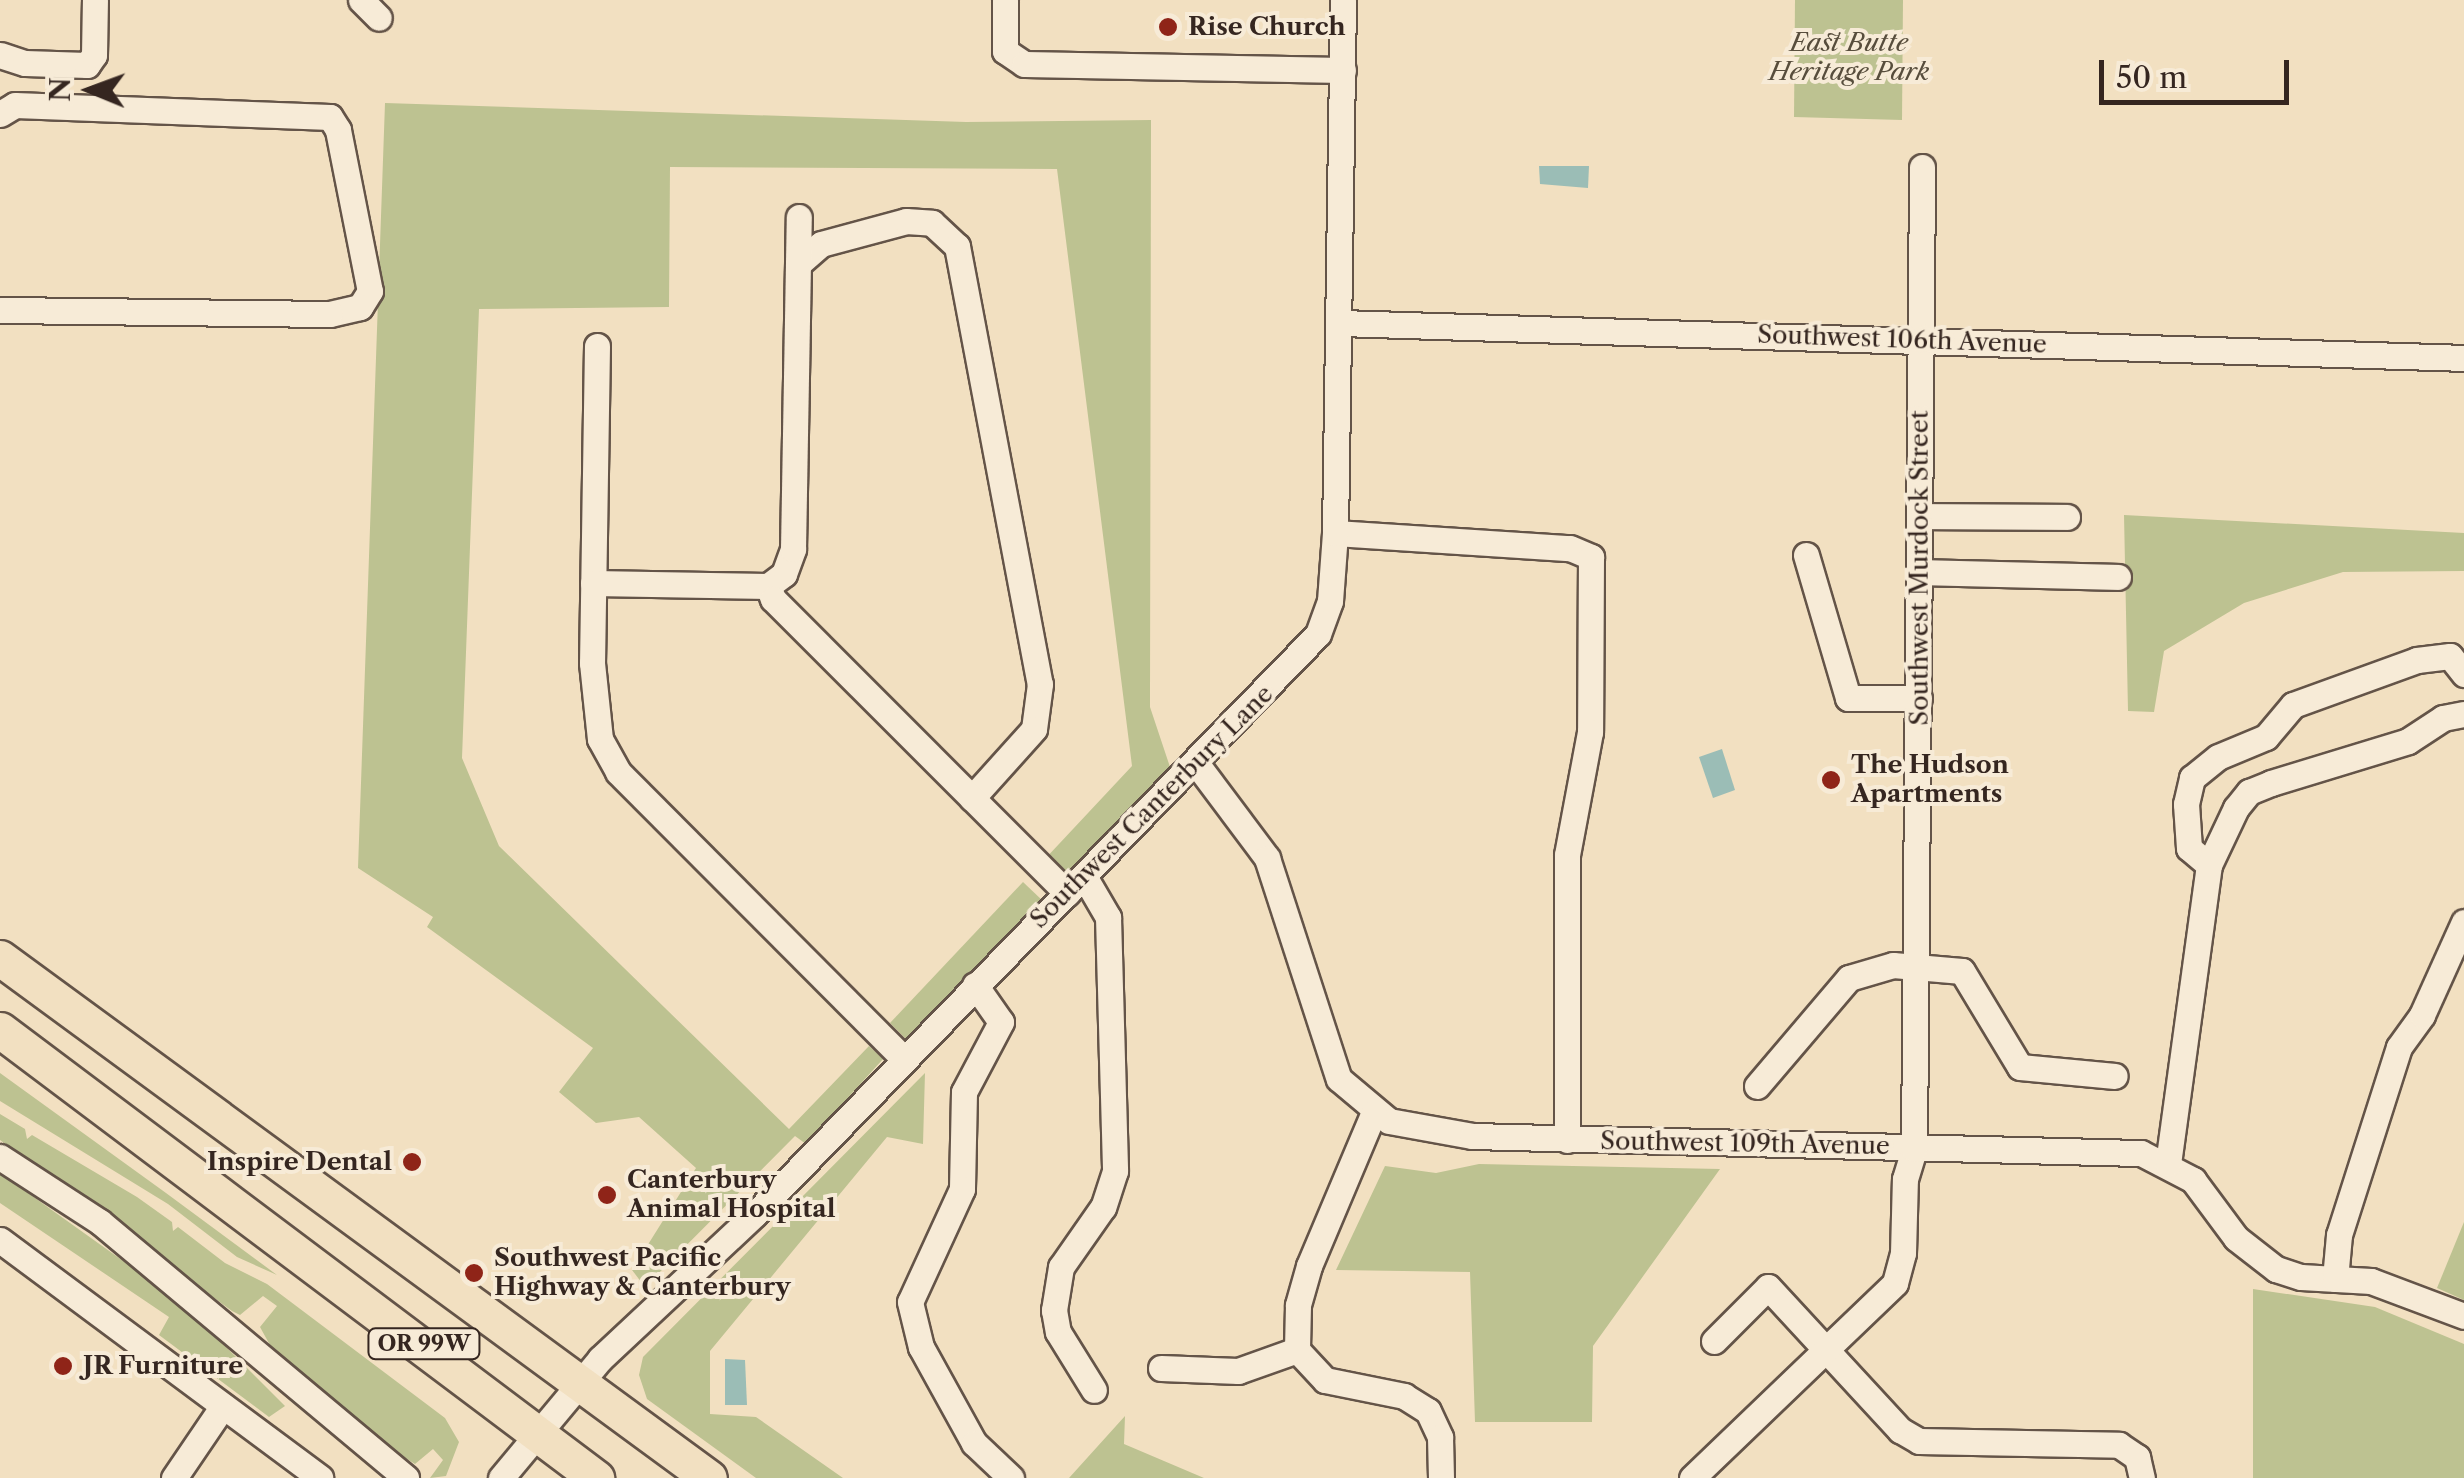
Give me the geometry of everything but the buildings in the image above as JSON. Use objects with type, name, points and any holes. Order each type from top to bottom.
[{"type":"highway","name":"OR 99W","points":[[0,958],[303,1174],[579,1384],[710,1478]]},
{"type":"highway","name":"OR 99W","points":[[7,1039],[596,1478]]},
{"type":"street","points":[[0,55],[25,64],[87,65],[94,55],[95,0]]},
{"type":"street","points":[[1004,0],[1004,51],[1024,64],[1342,70]]},
{"type":"street","name":"Southwest Canterbury Lane","points":[[501,1478],[579,1384],[755,1214],[1318,634],[1330,600],[1335,534],[1343,0]]},
{"type":"street","points":[[0,114],[15,106],[330,117],[338,130],[370,292],[360,307],[330,314],[0,310]]},
{"type":"street","name":"Southwest Murdock Street","points":[[1692,1478],[1895,1283],[1903,1253],[1905,1179],[1914,1149],[1922,167]]},
{"type":"street","points":[[593,583],[768,586],[784,574],[794,549],[799,218]]},
{"type":"street","points":[[798,264],[822,244],[906,221],[932,223],[957,246],[1040,684],[1034,729],[972,798]]},
{"type":"street","name":"Southwest 106th Avenue","points":[[1340,323],[2464,358]]},
{"type":"street","points":[[597,346],[593,708],[618,772],[903,1058]]},
{"type":"street","points":[[1921,516],[2067,518]]},
{"type":"street","points":[[1335,534],[1570,548],[1590,557],[1590,732],[1567,856],[1567,1140]]},
{"type":"street","points":[[1806,555],[1848,698],[1919,698]]},
{"type":"street","points":[[1920,572],[2118,577]]},
{"type":"street","points":[[768,586],[773,598],[972,798],[1076,884],[1108,917],[1115,1172],[1103,1207],[1054,1286],[1058,1332],[1094,1390]]},
{"type":"street","points":[[2209,864],[2189,848],[2186,804],[2192,778],[2229,752],[2266,737],[2293,705],[2417,660],[2457,665]]},
{"type":"street","points":[[2168,1164],[2209,864],[2249,792],[2408,741],[2442,718],[2464,714]]},
{"type":"street","points":[[2229,752],[2242,768],[2249,792]]},
{"type":"street","name":"Southwest 109th Avenue","points":[[1196,762],[1267,858],[1339,1079],[1374,1112],[1432,1133],[1567,1140],[2141,1153],[2193,1180],[2254,1257],[2301,1277],[2371,1281],[2464,1316]]},
{"type":"street","points":[[2335,1279],[2339,1235],[2399,1048],[2422,1016],[2464,922]]},
{"type":"street","points":[[1757,1086],[1849,978],[1877,967],[1962,971],[2020,1067],[2115,1076]]},
{"type":"street","points":[[975,986],[1001,1022],[964,1092],[962,1189],[910,1302],[921,1347],[974,1443],[1011,1478]]},
{"type":"street","points":[[1374,1112],[1309,1266],[1298,1306],[1298,1350],[1325,1380],[1404,1396],[1428,1411],[1440,1437],[1441,1478]]},
{"type":"street","points":[[0,1157],[114,1233],[406,1478]]},
{"type":"street","points":[[0,1240],[320,1478]]},
{"type":"street","points":[[1714,1341],[1768,1288],[1900,1430],[1919,1441],[2119,1445],[2137,1457],[2142,1478]]},
{"type":"street","points":[[1161,1368],[1238,1371],[1298,1350]]},
{"type":"street","points":[[174,1478],[223,1406]]},
{"type":"green space","name":"East Butte Heritage Park","points":[[1795,0],[1903,0],[1902,120],[1794,117]]},
{"type":"green space","points":[[385,103],[966,122],[1151,120],[1150,707],[1170,767],[1069,883],[1044,860],[1132,766],[1057,169],[670,167],[669,307],[479,309],[462,758],[499,846],[789,1129],[869,1046],[883,1059],[806,1144],[795,1136],[645,1287],[632,1270],[696,1168],[639,1117],[596,1123],[559,1092],[593,1048],[427,927],[433,917],[358,868]]},
{"type":"green space","points":[[2124,515],[2464,533],[2464,571],[2343,572],[2244,603],[2164,651],[2154,712],[2128,711]]},
{"type":"green space","points":[[1023,882],[1044,902],[909,1042],[890,1023]]},
{"type":"green space","points":[[0,1073],[277,1275],[237,1257],[168,1204],[0,1101]]},
{"type":"green space","points":[[925,1073],[923,1144],[887,1137],[710,1351],[710,1414],[756,1417],[843,1478],[756,1478],[647,1399],[639,1375],[643,1357]]},
{"type":"green space","points":[[0,1114],[25,1129],[27,1139],[32,1135],[137,1197],[172,1222],[173,1231],[178,1227],[225,1263],[267,1284],[445,1418],[459,1442],[446,1476],[430,1478],[443,1460],[433,1449],[415,1464],[271,1347],[260,1327],[277,1306],[263,1296],[240,1315],[232,1311],[0,1140]]},
{"type":"green space","points":[[1479,1164],[1720,1169],[1593,1346],[1592,1422],[1475,1422],[1470,1272],[1336,1270],[1385,1166],[1436,1173]]},
{"type":"green space","points":[[0,1173],[182,1303],[285,1406],[269,1417],[159,1335],[169,1317],[0,1203]]},
{"type":"green space","points":[[2464,1222],[2464,1300],[2437,1288]]},
{"type":"green space","points":[[2253,1289],[2375,1307],[2464,1344],[2464,1478],[2253,1478]]},
{"type":"green space","points":[[1125,1416],[1124,1444],[1204,1478],[1069,1478]]},
{"type":"water","points":[[1539,166],[1589,166],[1588,188],[1540,184]]},
{"type":"water","points":[[1722,749],[1735,790],[1713,798],[1699,757]]},
{"type":"water","points":[[725,1359],[745,1360],[747,1405],[725,1405]]},
{"type":"place","name":"Rise Church","points":[[1168,27]]},
{"type":"place","name":"The Hudson Apartments","points":[[1831,780]]},
{"type":"place","name":"Inspire Dental","points":[[412,1162]]},
{"type":"place","name":"Canterbury Animal Hospital","points":[[607,1195]]},
{"type":"place","name":"Southwest Pacific Highway & Canterbury","points":[[474,1273]]},
{"type":"place","name":"JR Furniture","points":[[63,1366]]}]
